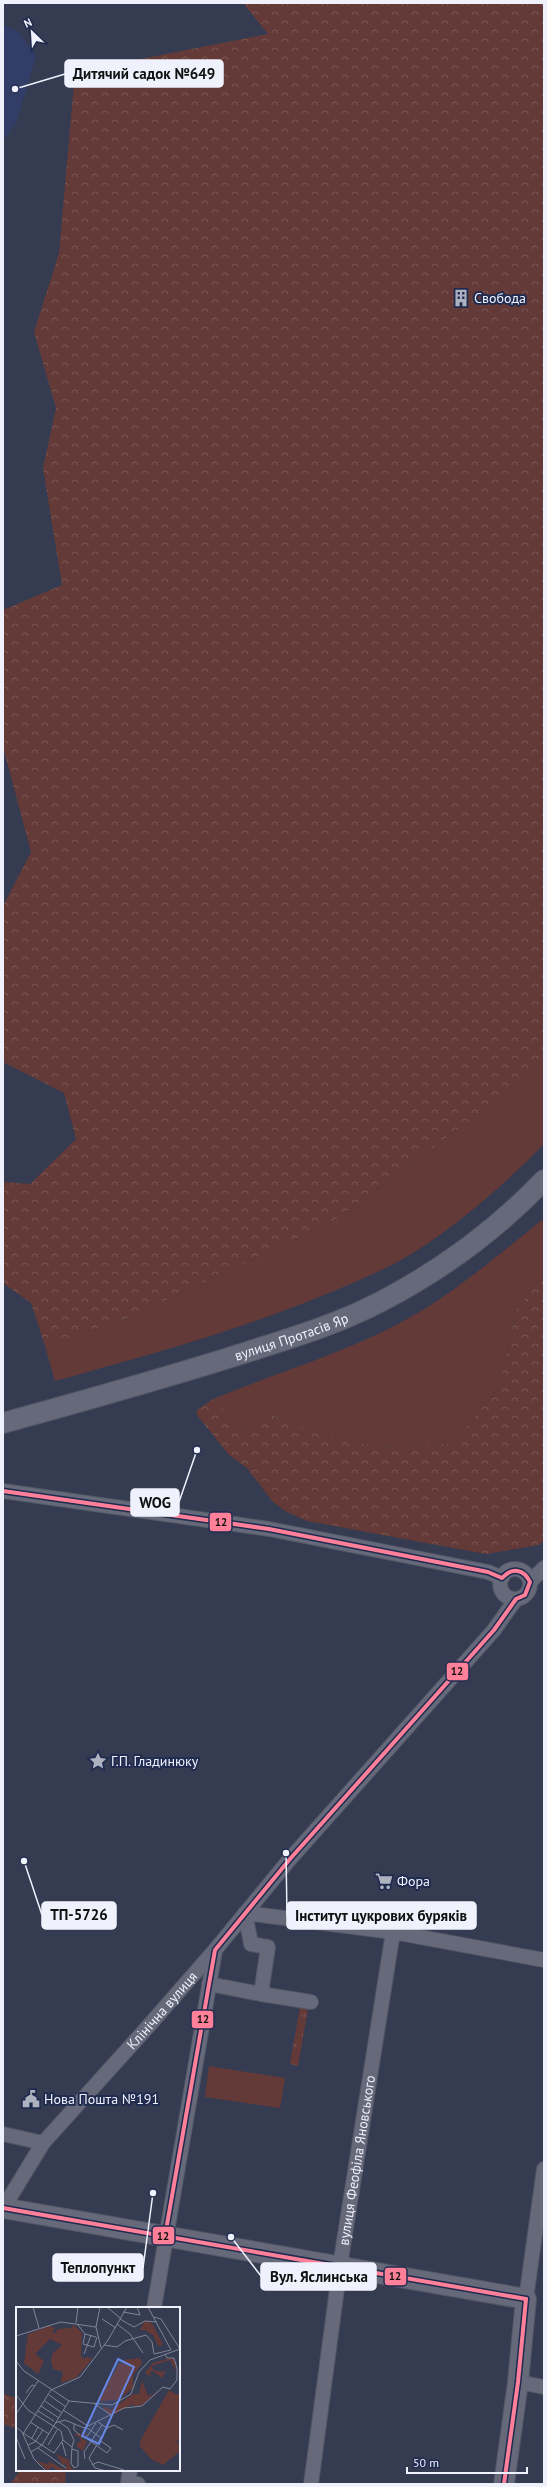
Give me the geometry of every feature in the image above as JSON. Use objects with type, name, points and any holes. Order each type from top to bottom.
[{"type":"street","name":"вулиця Протасів Яр","points":[[3,1423],[184,1372],[296,1336],[379,1303],[464,1249],[514,1209],[544,1180]]},
{"type":"street","points":[[3,1491],[269,1529],[488,1572],[502,1578]]},
{"type":"street","points":[[530,1582],[525,1574],[517,1570],[508,1572],[502,1578],[501,1588],[503,1593],[516,1599],[525,1595],[530,1582],[544,1568]]},
{"type":"street","name":"Клінічна вулиця","points":[[3,2208],[43,2142],[215,1950],[303,1844],[494,1630],[516,1599]]},
{"type":"street","points":[[261,1994],[268,1947],[251,1944],[245,1913],[393,1932],[544,1960]]},
{"type":"street","name":"вулиця Феофіла Яновського","points":[[311,2484],[340,2266],[393,1932]]},
{"type":"street","points":[[154,2307],[165,2236],[215,1950]]},
{"type":"street","points":[[209,1984],[311,2002]]},
{"type":"street","points":[[3,2134],[43,2142]]},
{"type":"street","points":[[504,2484],[518,2382],[526,2299],[544,2169]]},
{"type":"street","points":[[3,2208],[526,2299]]},
{"type":"street","points":[[518,2382],[544,2387]]},
{"type":"shaded area","points":[[3,25],[18,31],[36,56],[17,121],[3,141]]},
{"type":"green space","points":[[243,3],[544,3],[544,1061],[530,1076],[334,1221],[133,1316],[45,1346],[31,1303],[3,1283],[3,1182],[30,1184],[76,1139],[64,1093],[3,1062],[3,906],[31,852],[3,747],[3,610],[62,585],[43,468],[56,408],[34,332],[59,253],[75,72],[268,34]]},
{"type":"green space","points":[[544,1061],[544,1144],[503,1184],[443,1233],[416,1252],[392,1265],[329,1293],[262,1319],[194,1341],[55,1381],[45,1346],[133,1316],[334,1221],[530,1076]]},
{"type":"green space","points":[[542,1220],[544,1222],[544,1275],[517,1308],[498,1390],[451,1444],[379,1447],[319,1433],[271,1415],[245,1431],[213,1399],[350,1347],[394,1326],[452,1291]]},
{"type":"green space","points":[[544,1275],[544,1540],[539,1545],[486,1554],[307,1521],[287,1512],[273,1502],[246,1467],[229,1455],[197,1415],[197,1410],[213,1399],[245,1431],[271,1415],[319,1433],[379,1447],[451,1444],[498,1390],[517,1308]]},
{"type":"green space","points":[[300,2007],[308,2009],[298,2066],[290,2064]]},
{"type":"green space","points":[[209,2066],[285,2078],[280,2108],[205,2097]]},
{"type":"green space","points":[[3,2394],[16,2398],[16,2430],[15,2428],[3,2424]]},
{"type":"green space","points":[[19,2471],[66,2471],[65,2484],[11,2484]]},
{"type":"transit line","name":"12","points":[[3,1491],[269,1529],[488,1572],[502,1578],[510,1572],[518,1571],[524,1574],[530,1582],[525,1595],[516,1599],[494,1630],[290,1859],[215,1950],[165,2236]]},
{"type":"transit line","name":"12","points":[[3,2208],[526,2299]]},
{"type":"transit line","name":"12","points":[[504,2484],[518,2382],[526,2299]]},
{"type":"place","name":"Дитячий садок №649","points":[[15,89]]},
{"type":"place","name":"Свобода","points":[[461,298]]},
{"type":"place","name":"WOG","points":[[197,1450]]},
{"type":"place","name":"Г.П. Гладинюку","points":[[98,1761]]},
{"type":"place","name":"Інститут цукрових буряків","points":[[286,1853]]},
{"type":"place","name":"ТП-5726","points":[[24,1861]]},
{"type":"place","name":"Фора","points":[[384,1881]]},
{"type":"place","name":"Нова Пошта №191","points":[[31,2099]]},
{"type":"place","name":"Теплопункт","points":[[153,2193]]},
{"type":"place","name":"Вул. Яслинська","points":[[231,2237]]}]
